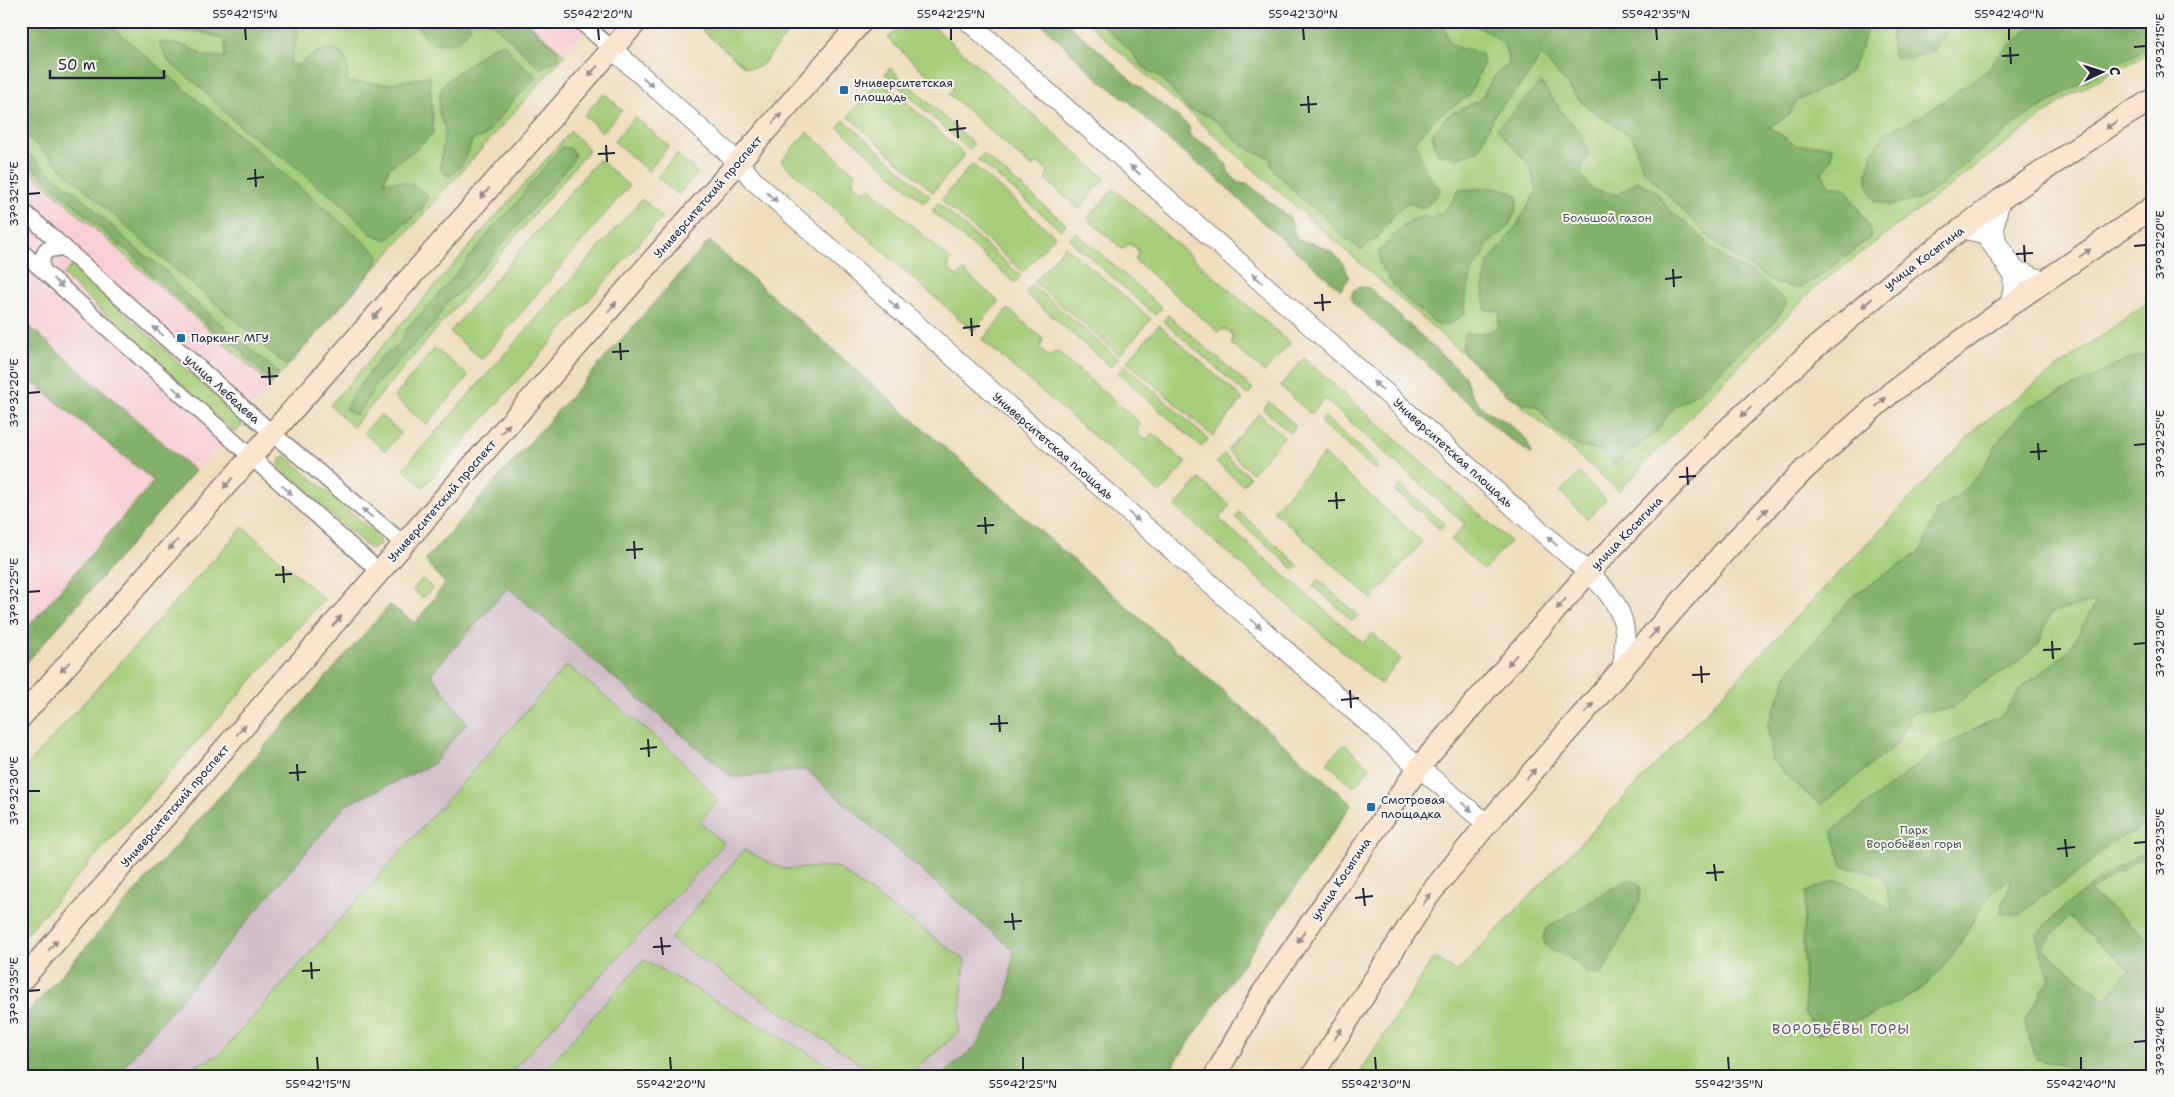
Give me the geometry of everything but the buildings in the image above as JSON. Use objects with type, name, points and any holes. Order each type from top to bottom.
[{"type":"main road","points":[[21,717],[637,21]]},
{"type":"main road","name":"Университетский проспект","points":[[21,982],[862,21]]},
{"type":"main road","name":"улица Косыгина","points":[[1215,1076],[1261,995],[1419,767],[1588,574],[1717,439],[1809,353],[1907,270],[2000,200],[2120,119],[2153,100]]},
{"type":"main road","points":[[1312,1076],[1429,896],[1487,824],[1725,551],[1805,469],[1892,392],[2010,305],[2153,207]]},
{"type":"street","name":"Университетская площадь","points":[[580,21],[738,162],[762,188],[1419,767],[1487,824]]},
{"type":"street","name":"Университетская площадь","points":[[968,21],[1588,574],[1610,596],[1620,612],[1625,634],[1622,670]]},
{"type":"street","points":[[2000,200],[1994,227],[1997,243],[2015,270],[2045,281]]},
{"type":"street","name":"улица Лебедева","points":[[21,209],[272,433],[404,544]]},
{"type":"street","points":[[1962,229],[1986,234],[2013,275],[2010,305]]},
{"type":"street","points":[[42,269],[42,259],[46,250],[64,247]]},
{"type":"street","points":[[21,251],[380,572]]},
{"type":"shaded area","points":[[21,21],[594,21],[21,669]]},
{"type":"shaded area","points":[[542,514],[990,783],[1110,1076],[21,1076],[397,684]]},
{"type":"green space","points":[[21,21],[526,21],[565,55],[271,385],[21,163]]},
{"type":"green space","points":[[21,21],[105,21],[379,255],[376,264],[367,276],[292,361],[286,365],[273,354],[127,227],[21,131]]},
{"type":"green space","points":[[167,21],[296,21],[298,32],[290,64],[298,65],[315,54],[328,49],[334,49],[340,52],[346,60],[348,82],[389,84],[430,76],[433,133],[416,149],[389,168],[384,181],[412,184],[422,190],[428,195],[422,209],[387,240],[370,233],[339,201],[321,189],[291,163],[247,132],[200,87],[168,61],[159,42],[187,46],[205,56],[225,57],[225,40],[198,31],[175,32],[164,30],[163,24]]},
{"type":"green space","points":[[411,21],[468,21],[471,28],[455,44],[432,44]]},
{"type":"green space","points":[[490,21],[527,21],[538,34],[555,47],[559,59],[540,68]]},
{"type":"green space","points":[[701,21],[798,21],[761,66],[753,68],[745,67],[703,31]]},
{"type":"green space","points":[[904,21],[927,21],[1105,178],[1079,209],[1046,180],[1048,171],[1038,163],[1031,167],[949,94],[953,89],[950,82],[944,80],[938,84],[888,39]]},
{"type":"green space","points":[[1039,21],[1064,21],[1132,81],[1189,126],[1189,136],[1208,146],[1218,155],[1227,165],[1228,172],[1238,183],[1248,184],[1290,218],[1297,240],[1315,244],[1336,255],[1349,278],[1341,290],[1261,221],[1218,179],[1162,135],[1131,103],[1097,78]]},
{"type":"green space","name":"Большой газон","points":[[1085,21],[2153,21],[2153,51],[2067,97],[1812,290],[1619,491]]},
{"type":"green space","points":[[1097,21],[1439,21],[1445,25],[1448,39],[1451,43],[1460,48],[1480,53],[1484,63],[1469,96],[1436,117],[1415,141],[1426,172],[1441,190],[1424,209],[1408,202],[1394,215],[1378,237],[1361,250],[1341,235],[1322,214],[1297,195],[1273,169],[1269,157],[1255,153],[1235,140],[1221,125],[1207,115],[1189,110],[1160,77],[1143,67],[1128,48]]},
{"type":"green space","points":[[1475,21],[1861,21],[1867,28],[1862,47],[1850,72],[1797,101],[1788,116],[1769,127],[1797,146],[1820,145],[1832,147],[1832,158],[1822,173],[1829,186],[1845,188],[1865,219],[1872,236],[1818,278],[1798,288],[1777,284],[1733,256],[1706,234],[1643,170],[1633,138],[1582,103],[1541,54],[1529,75],[1495,114],[1479,150],[1456,158],[1438,154],[1432,135],[1447,116],[1480,100],[1494,76],[1509,64],[1505,49],[1499,39],[1474,25]]},
{"type":"green space","points":[[1894,21],[1943,21],[1946,33],[1934,51],[1911,58],[1893,57],[1891,37]]},
{"type":"green space","points":[[2039,21],[2153,21],[2153,45],[2087,80],[2026,116],[1940,186],[1920,199],[1889,205],[1875,201],[1867,183],[1867,173],[1873,152],[1885,132],[1921,116],[1985,72],[2002,51]]},
{"type":"green space","points":[[504,43],[516,59],[537,77],[513,101],[486,135],[472,140],[464,161],[449,177],[440,169],[445,128],[439,113],[440,92],[445,82],[490,48]]},
{"type":"green space","points":[[890,68],[974,144],[969,150],[885,74]]},
{"type":"green space","points":[[880,79],[965,155],[933,192],[848,116]]},
{"type":"green space","points":[[1541,82],[1562,112],[1581,133],[1589,154],[1581,175],[1592,189],[1618,195],[1637,181],[1656,191],[1669,210],[1690,226],[1722,257],[1765,281],[1787,303],[1774,323],[1745,347],[1698,392],[1673,408],[1656,433],[1628,452],[1614,466],[1599,451],[1578,446],[1553,429],[1539,407],[1519,402],[1510,397],[1462,351],[1464,334],[1485,333],[1498,327],[1500,312],[1485,309],[1483,289],[1488,263],[1517,225],[1537,190],[1530,166],[1497,129]]},
{"type":"green space","points":[[604,93],[622,110],[602,132],[584,115]]},
{"type":"green space","points":[[635,117],[669,146],[648,171],[614,141]]},
{"type":"green space","points":[[844,120],[930,196],[924,203],[838,127]]},
{"type":"green space","points":[[571,131],[589,150],[353,427],[330,405]]},
{"type":"green space","points":[[807,132],[856,174],[853,181],[857,188],[862,191],[870,188],[951,260],[948,266],[951,273],[958,276],[964,271],[999,302],[973,331],[781,161]]},
{"type":"green space","points":[[21,147],[52,175],[79,195],[139,251],[165,270],[179,288],[279,373],[274,379],[266,376],[246,357],[239,347],[220,336],[146,270],[130,252],[119,245],[22,160]]},
{"type":"green space","points":[[562,147],[570,148],[575,154],[572,162],[480,270],[446,304],[435,323],[375,386],[356,415],[346,410],[349,401],[380,358],[398,346],[407,329],[453,278],[495,225],[518,202],[526,189]]},
{"type":"green space","points":[[677,154],[698,173],[678,195],[657,177]]},
{"type":"green space","points":[[983,154],[1066,224],[1061,230],[978,160]]},
{"type":"green space","points":[[599,159],[629,186],[482,359],[450,332]]},
{"type":"green space","points":[[972,164],[1055,236],[1023,272],[941,200]]},
{"type":"green space","points":[[1114,189],[1290,343],[1265,372],[1231,344],[1233,338],[1231,332],[1223,329],[1218,332],[1135,260],[1138,253],[1136,247],[1129,244],[1122,249],[1087,218]]},
{"type":"green space","points":[[1505,189],[1518,196],[1516,209],[1507,229],[1487,245],[1482,258],[1473,269],[1466,296],[1465,313],[1453,322],[1439,326],[1404,297],[1389,279],[1379,263],[1379,252],[1404,224],[1414,219],[1440,214],[1448,207],[1459,190]]},
{"type":"green space","points":[[642,199],[662,217],[423,487],[403,469]]},
{"type":"green space","points":[[938,203],[1021,276],[1015,283],[932,211]]},
{"type":"green space","points":[[1076,232],[1162,308],[1155,315],[1069,239]]},
{"type":"green space","points":[[709,241],[1352,804],[1166,1076],[940,1076],[975,1047],[1007,997],[1014,951],[806,770],[733,778],[508,588],[431,674],[467,723],[433,764],[346,805],[116,1076],[21,1076],[21,1020],[390,605],[415,623],[445,584],[425,560]]},
{"type":"green space","points":[[1065,246],[1151,319],[1120,355],[1034,282]]},
{"type":"green space","points":[[72,266],[242,419],[241,427],[236,432],[231,430],[63,275]]},
{"type":"green space","points":[[1032,285],[1118,358],[1111,367],[1025,293]]},
{"type":"green space","points":[[1359,287],[1369,288],[1464,375],[1472,396],[1486,411],[1507,422],[1527,440],[1531,454],[1499,431],[1470,403],[1458,396],[1423,360],[1391,337],[1353,303],[1351,298],[1353,291]]},
{"type":"green space","name":"Парк Воробьёвы горы","points":[[2153,298],[2153,1076],[1358,1076],[1434,957],[1457,972],[1981,424]]},
{"type":"green space","points":[[1008,309],[1043,339],[1040,347],[1043,353],[1050,356],[1058,352],[1141,424],[1137,429],[1139,437],[1147,439],[1152,433],[1186,463],[1160,493],[982,340]]},
{"type":"green space","points":[[1168,315],[1253,389],[1247,395],[1163,321]]},
{"type":"green space","points":[[21,319],[195,471],[21,669],[21,635],[154,481],[21,373]]},
{"type":"green space","points":[[1159,325],[1243,399],[1212,436],[1127,361]]},
{"type":"green space","points":[[435,348],[468,376],[427,425],[394,397]]},
{"type":"green space","points":[[2153,352],[2153,817],[2141,828],[2110,844],[2072,878],[2041,897],[2019,915],[2000,912],[2012,878],[2001,885],[1985,902],[1952,955],[1925,986],[1884,1009],[1817,1035],[1805,1013],[1803,933],[1806,892],[1837,880],[1864,892],[1893,911],[1883,876],[1842,866],[1832,831],[1937,749],[2002,715],[2023,686],[2067,653],[2097,601],[2050,613],[2039,643],[2017,663],[1976,687],[1953,709],[1914,712],[1896,745],[1821,805],[1797,786],[1771,760],[1768,724],[1789,671],[1853,596],[1922,550],[1937,510],[1956,497],[1980,473],[2002,436],[2027,407],[2090,379],[2125,360]]},
{"type":"green space","points":[[1304,358],[1510,541],[1484,570],[1451,540],[1465,524],[1325,399],[1311,414],[1280,386]]},
{"type":"green space","points":[[1125,365],[1208,439],[1201,447],[1118,373]]},
{"type":"green space","points":[[1269,402],[1296,426],[1290,433],[1263,409]]},
{"type":"green space","points":[[1259,414],[1284,437],[1252,473],[1227,450]]},
{"type":"green space","points":[[380,415],[401,433],[385,451],[364,433]]},
{"type":"green space","points":[[1325,417],[1379,465],[1375,470],[1320,422]]},
{"type":"green space","points":[[1224,454],[1250,477],[1243,485],[1216,462]]},
{"type":"green space","points":[[1324,454],[1422,542],[1372,599],[1273,511]]},
{"type":"green space","points":[[286,456],[378,536],[380,543],[376,548],[369,548],[280,469],[281,458]]},
{"type":"green space","points":[[1579,473],[1606,500],[1587,519],[1560,492]]},
{"type":"green space","points":[[1199,479],[1230,505],[1219,519],[1363,643],[1372,633],[1401,659],[1380,684],[1175,507]]},
{"type":"green space","points":[[1400,485],[1445,524],[1440,529],[1395,491]]},
{"type":"green space","points":[[1239,512],[1299,566],[1295,570],[1235,517]]},
{"type":"green space","points":[[243,527],[324,599],[21,940],[21,772]]},
{"type":"green space","points":[[422,579],[432,588],[423,598],[413,590]]},
{"type":"green space","points":[[1318,580],[1358,615],[1353,621],[1313,586]]},
{"type":"green space","points":[[567,665],[670,749],[718,800],[700,822],[724,844],[507,1076],[171,1076],[219,1055]]},
{"type":"green space","points":[[1344,744],[1370,768],[1354,787],[1327,763]]},
{"type":"green space","points":[[2153,846],[2153,851],[2090,891],[2153,943],[2153,1076],[2082,1076],[2078,1069],[2036,1059],[2024,1021],[2050,978],[2039,948],[2037,934],[2077,896]],"holes":[[[2068,917],[2130,969],[2105,1000],[2042,948]]]},
{"type":"green space","points":[[744,850],[783,869],[836,867],[965,960],[958,1033],[907,1076],[880,1076],[670,939]]},
{"type":"green space","points":[[1626,880],[1634,881],[1640,886],[1640,901],[1602,974],[1585,973],[1572,959],[1545,945],[1543,937],[1546,929]]},
{"type":"green space","points":[[644,960],[849,1076],[539,1076]]},
{"type":"place","name":"Университетская площадь","points":[[844,90]]},
{"type":"place","name":"Паркинг МГУ","points":[[181,338]]},
{"type":"place","name":"Смотровая площадка","points":[[1371,807]]},
{"type":"district","name":"ВОРОБЬЁВЫ ГОРЫ","points":[[1841,1029]]}]
